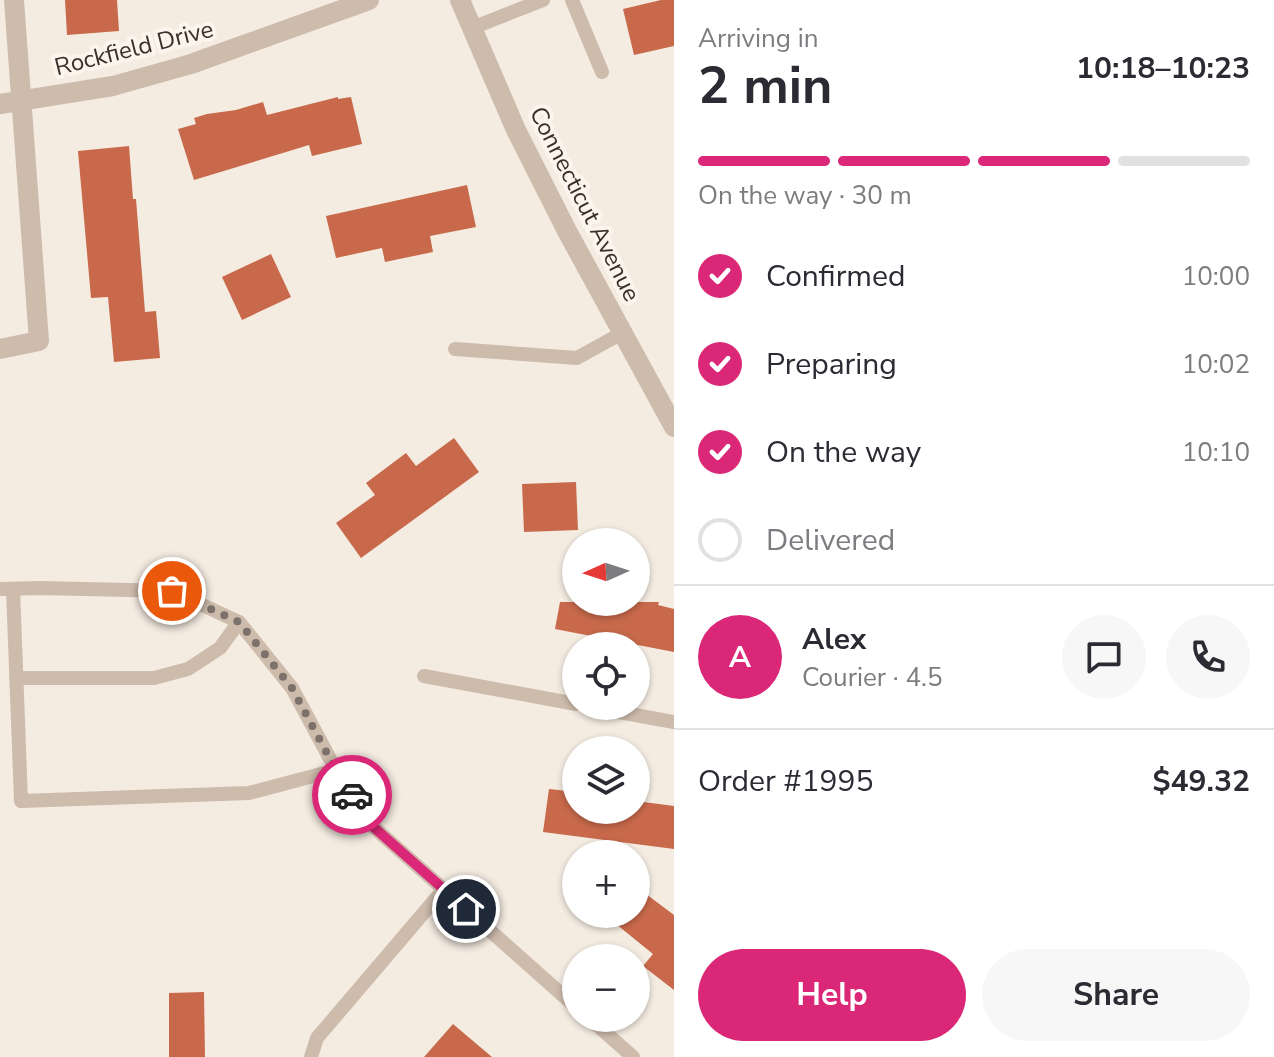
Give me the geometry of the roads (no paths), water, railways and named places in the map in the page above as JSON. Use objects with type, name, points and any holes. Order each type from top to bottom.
[{"type":"street","points":[[0,349],[39,341],[14,0]]},
{"type":"street","name":"Rockfield Drive","points":[[0,104],[113,86],[191,64],[369,0]]},
{"type":"street","name":"Connecticut Avenue","points":[[460,0],[516,130],[567,231],[674,427]]},
{"type":"lane","points":[[472,28],[543,0]]},
{"type":"lane","points":[[572,0],[602,72]]},
{"type":"lane","points":[[455,349],[577,358],[622,333]]},
{"type":"lane","points":[[336,770],[249,793],[21,801],[16,678],[6,589],[172,591],[239,622],[292,688],[336,770],[369,823],[562,994]]},
{"type":"lane","points":[[16,678],[154,678],[188,669],[220,648],[239,622]]},
{"type":"lane","points":[[424,676],[562,701]]},
{"type":"lane","points":[[650,718],[674,722]]},
{"type":"lane","points":[[311,1057],[317,1038],[444,889]]},
{"type":"lane","points":[[605,1032],[633,1057]]}]
